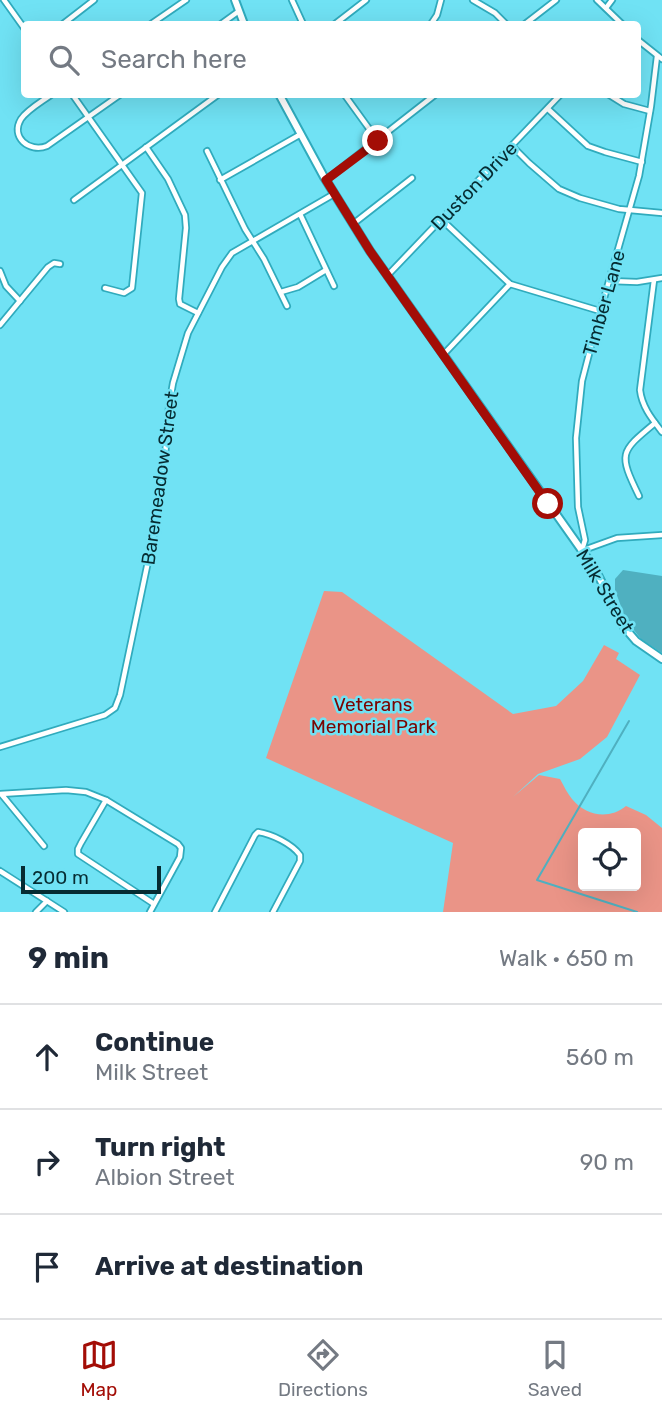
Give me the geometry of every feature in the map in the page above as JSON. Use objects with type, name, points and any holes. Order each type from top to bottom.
[{"type":"street","points":[[5,0],[21,24]]},
{"type":"street","points":[[67,21],[94,0]]},
{"type":"street","points":[[155,21],[186,0]]},
{"type":"street","points":[[235,0],[243,21]]},
{"type":"street","points":[[292,0],[302,21]]},
{"type":"street","points":[[339,21],[366,0]]},
{"type":"street","points":[[433,21],[441,0]]},
{"type":"street","points":[[473,0],[503,21]]},
{"type":"street","points":[[529,21],[556,0]]},
{"type":"street","points":[[597,0],[619,21]]},
{"type":"street","points":[[606,8],[612,0]]},
{"type":"street","points":[[224,21],[239,11]]},
{"type":"street","points":[[641,43],[659,58]]},
{"type":"street","name":"Timber Lane","points":[[581,551],[585,540],[577,498],[578,411],[582,381],[642,162],[659,58]]},
{"type":"street","points":[[47,98],[20,122],[19,132],[24,143],[34,148],[44,148],[116,98]]},
{"type":"street","points":[[75,98],[142,193],[132,288],[124,293],[105,288]]},
{"type":"street","points":[[74,201],[213,98]]},
{"type":"street","name":"Milk Street","points":[[281,98],[353,224],[601,580],[624,626],[636,641],[662,659]]},
{"type":"street","points":[[346,98],[378,141]]},
{"type":"street","points":[[326,180],[431,98]]},
{"type":"street","name":"Duston Drive","points":[[387,276],[558,98]]},
{"type":"street","points":[[614,98],[624,104],[650,111]]},
{"type":"street","points":[[548,109],[588,146],[642,162]]},
{"type":"street","points":[[220,180],[301,134]]},
{"type":"street","points":[[512,146],[559,189],[619,209],[662,213]]},
{"type":"street","points":[[146,147],[168,179],[185,215],[178,299],[180,304],[198,313]]},
{"type":"street","points":[[207,152],[287,306]]},
{"type":"street","points":[[353,224],[412,178]]},
{"type":"street","name":"Baremeadow Street","points":[[0,747],[113,711],[117,704],[151,554],[169,406],[183,345],[229,257],[237,249],[334,194]]},
{"type":"street","points":[[300,214],[334,286]]},
{"type":"street","points":[[442,220],[510,284],[600,311]]},
{"type":"street","points":[[0,325],[48,267],[60,264]]},
{"type":"street","points":[[281,292],[298,287],[326,270]]},
{"type":"street","points":[[0,271],[6,286],[20,301]]},
{"type":"street","points":[[610,281],[637,282],[662,278]]},
{"type":"street","points":[[654,280],[640,390],[643,404],[662,432]]},
{"type":"street","points":[[443,355],[510,284]]},
{"type":"street","points":[[639,496],[626,466],[626,452],[635,439],[655,423]]},
{"type":"street","points":[[581,551],[617,538],[662,535]]},
{"type":"street","points":[[1,794],[77,790],[86,792],[106,800],[174,841],[181,848],[180,857],[150,912]]},
{"type":"street","points":[[1,794],[44,846]]},
{"type":"street","points":[[106,800],[78,849],[78,854],[155,904]]},
{"type":"street","points":[[215,912],[254,835],[258,832],[288,845],[300,855],[300,861],[273,912]]},
{"type":"street","points":[[0,871],[64,912]]},
{"type":"street","points":[[36,912],[47,901]]},
{"type":"green space","name":"Veterans Memorial Park","points":[[324,591],[342,592],[513,714],[556,706],[583,681],[604,645],[619,653],[616,659],[640,675],[607,737],[580,759],[538,774],[513,797],[539,775],[560,779],[572,799],[591,812],[612,813],[626,806],[646,815],[662,828],[662,912],[443,912],[453,843],[266,758]]},
{"type":"water","points":[[623,570],[662,576],[662,653],[641,639],[626,620],[615,590],[615,579]]},
{"type":"waterway","points":[[629,721],[537,880],[637,912]]},
{"type":"route","points":[[378,141],[326,180],[407,305],[548,504]]}]
